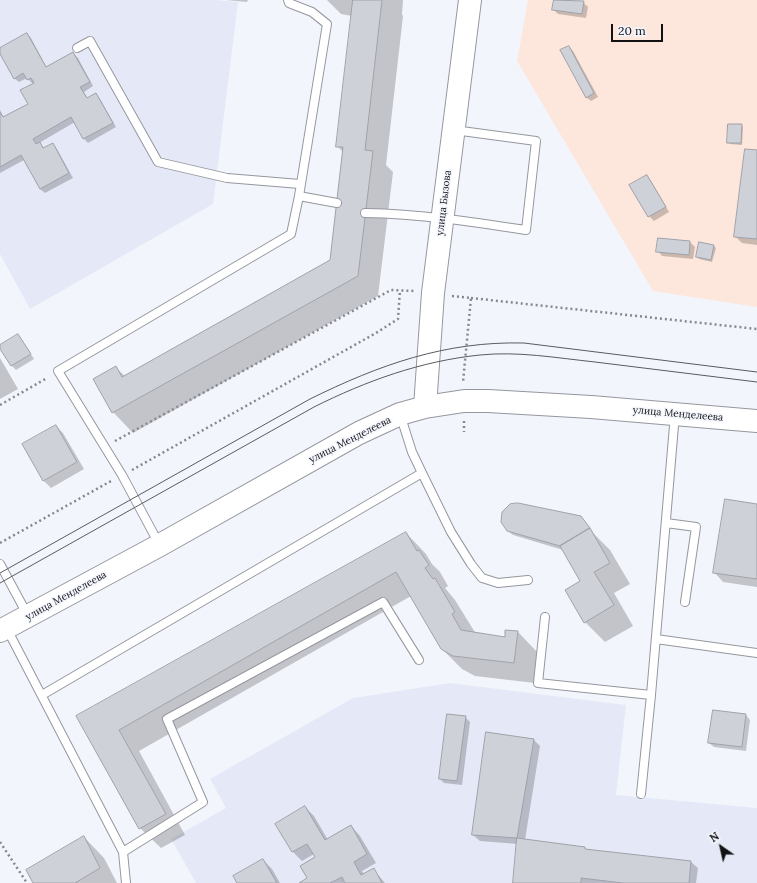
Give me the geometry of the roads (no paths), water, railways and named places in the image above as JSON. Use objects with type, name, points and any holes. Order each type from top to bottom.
[{"type":"main road","name":"улица Бызова","points":[[425,407],[433,293],[470,0]]},
{"type":"main road","name":"улица Менделеева","points":[[2,632],[359,433],[400,414],[425,407],[464,401],[488,401],[591,406],[757,421]]},
{"type":"lane","points":[[160,545],[122,475],[58,371],[291,234],[327,24],[312,12],[289,4],[288,0]]},
{"type":"lane","points":[[77,48],[90,41],[158,162],[227,178],[300,184]]},
{"type":"lane","points":[[366,213],[442,218],[526,230],[536,141],[453,130]]},
{"type":"lane","points":[[298,196],[337,203]]},
{"type":"lane","points":[[640,794],[651,695],[675,413]]},
{"type":"lane","points":[[400,414],[412,452],[451,532],[471,564],[482,578],[498,583],[528,580]]},
{"type":"lane","points":[[42,695],[422,473]]},
{"type":"lane","points":[[666,523],[696,527],[685,602]]},
{"type":"lane","points":[[0,564],[29,617]]},
{"type":"lane","points":[[123,852],[203,802],[167,719],[383,602],[419,660]]},
{"type":"lane","points":[[545,617],[538,683],[651,695]]},
{"type":"lane","points":[[2,632],[42,695],[123,852],[126,883]]},
{"type":"lane","points":[[656,639],[757,653]]},
{"type":"tram line","points":[[0,573],[310,399],[361,376],[413,358],[467,346],[495,343],[524,343],[757,372]]},
{"type":"tram line","points":[[0,583],[314,407],[374,381],[415,367],[480,355],[523,354],[757,382]]}]
